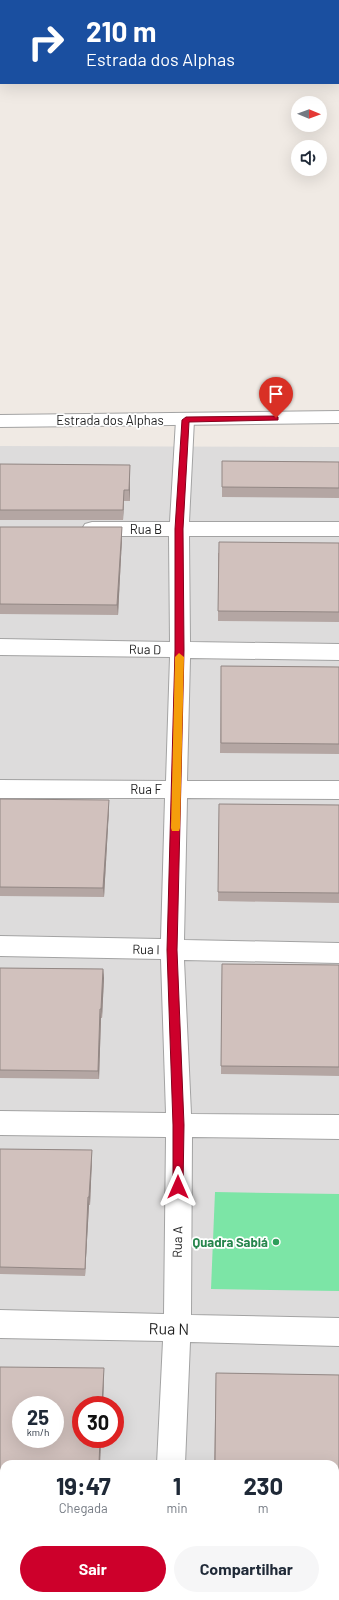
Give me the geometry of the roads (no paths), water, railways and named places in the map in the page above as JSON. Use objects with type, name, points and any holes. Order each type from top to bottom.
[{"type":"street","name":"Estrada dos Alphas","points":[[0,421],[339,418]]},
{"type":"street","name":"Rua A","points":[[171,1460],[177,1328],[178,1125],[172,950],[180,650],[179,529],[186,420]]},
{"type":"street","name":"Rua B","points":[[78,529],[339,529]]},
{"type":"street","name":"Rua D","points":[[0,647],[339,652]]},
{"type":"street","name":"Rua F","points":[[0,789],[339,790]]},
{"type":"street","name":"Rua I","points":[[0,946],[339,953]]},
{"type":"street","points":[[0,1123],[339,1127]]},
{"type":"street","name":"Rua N","points":[[0,1324],[339,1332]]},
{"type":"place","name":"Quadra Sabiá","points":[[276,1242]]}]
